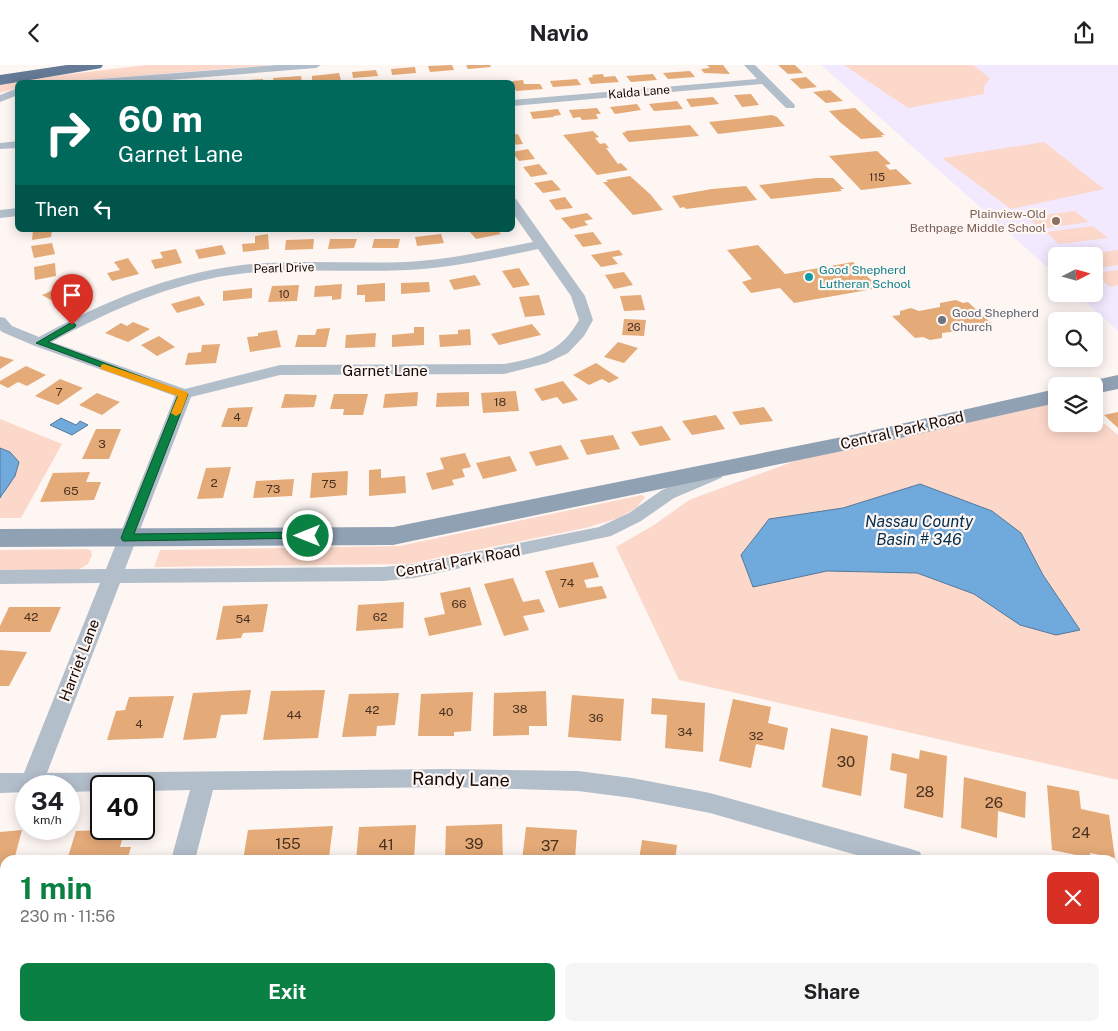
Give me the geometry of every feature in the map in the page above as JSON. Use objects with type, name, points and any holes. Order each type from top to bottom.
[{"type":"highway","points":[[0,72],[68,65]]},
{"type":"highway","points":[[0,80],[96,65]]},
{"type":"street","points":[[124,80],[316,65]]},
{"type":"street","points":[[748,65],[790,106]]},
{"type":"street","name":"Kalda Lane","points":[[515,103],[765,81]]},
{"type":"street","points":[[0,99],[15,92]]},
{"type":"street","points":[[0,146],[15,144]]},
{"type":"street","name":"Garnet Lane","points":[[184,394],[208,389],[263,372],[280,370],[504,369],[532,364],[554,355],[570,345],[580,333],[586,320],[578,296],[515,206]]},
{"type":"street","points":[[0,214],[15,212]]},
{"type":"street","name":"Pearl Drive","points":[[40,343],[87,316],[144,291],[220,273],[260,269],[408,266],[446,262],[542,244]]},
{"type":"street","points":[[0,321],[8,329],[40,343],[184,394],[127,538]]},
{"type":"street","points":[[1103,385],[1118,382]]},
{"type":"street","name":"Central Park Road","points":[[0,538],[393,536],[852,442],[1048,398]]},
{"type":"street","name":"Central Park Road","points":[[0,577],[383,574],[414,571],[604,532],[635,517],[676,490],[748,462]]},
{"type":"street","name":"Harriet Lane","points":[[35,775],[127,538]]},
{"type":"street","name":"Randy Lane","points":[[80,783],[450,778],[578,781],[632,788],[710,803],[893,855]]},
{"type":"street","points":[[183,855],[204,782]]},
{"type":"street","name":"Randy Lane","points":[[0,783],[15,783]]},
{"type":"shaded area","points":[[146,65],[272,65],[84,80],[23,80]]},
{"type":"shaded area","name":"Plainview-Old Bethpage Middle School","points":[[821,65],[1118,65],[1118,331],[1103,317],[1103,312],[1097,312],[1087,303],[1103,302],[1103,247],[1048,247],[1048,268]]},
{"type":"shaded area","points":[[844,65],[973,65],[990,78],[984,87],[984,94],[908,108]]},
{"type":"shaded area","points":[[15,82],[15,89],[0,93],[0,85]]},
{"type":"shaded area","points":[[1044,142],[1104,189],[1011,209],[942,158]]},
{"type":"shaded area","points":[[1075,211],[1089,222],[1041,229],[1027,217]]},
{"type":"shaded area","points":[[1093,226],[1108,238],[1059,244],[1046,232]]},
{"type":"shaded area","points":[[1118,250],[1118,265],[1103,268],[1103,252]]},
{"type":"shaded area","points":[[1118,270],[1118,285],[1110,287],[1103,281],[1103,272]]},
{"type":"shaded area","points":[[1048,400],[1048,432],[1103,432],[1103,422],[1118,435],[1118,780],[679,680],[616,547],[654,525],[689,500],[811,455]]},
{"type":"shaded area","points":[[0,419],[62,444],[21,518],[0,518],[0,498],[4,495],[10,452],[0,448]]},
{"type":"shaded area","points":[[642,495],[645,497],[637,507],[619,518],[585,528],[408,564],[154,567],[160,550],[399,546]]},
{"type":"shaded area","points":[[0,550],[91,550],[92,555],[88,564],[78,570],[0,571]]},
{"type":"water","points":[[61,418],[76,425],[80,421],[88,425],[72,435],[50,425]]},
{"type":"water","points":[[0,448],[10,452],[19,462],[15,476],[0,498]]},
{"type":"water","name":"Nassau County Basin # 346","points":[[920,484],[992,511],[1021,533],[1043,575],[1080,630],[1056,635],[1020,625],[974,594],[917,573],[827,571],[753,587],[741,555],[769,519],[843,508]]},
{"type":"building","points":[[452,65],[454,70],[430,72],[428,66]]},
{"type":"building","points":[[466,65],[490,65],[491,67],[468,69]]},
{"type":"building","points":[[707,65],[723,65],[730,74],[704,73],[701,69],[710,68]]},
{"type":"building","points":[[778,65],[795,65],[803,73],[788,74]]},
{"type":"building","points":[[415,67],[416,73],[392,75],[391,69]]},
{"type":"building","points":[[376,70],[378,76],[353,78],[352,72]]},
{"type":"building","points":[[690,71],[695,77],[668,79],[663,73]]},
{"type":"building","points":[[339,73],[341,80],[312,80],[312,76]]},
{"type":"building","points":[[603,74],[604,77],[615,76],[619,82],[591,84],[588,78],[593,77],[592,75]]},
{"type":"building","points":[[653,74],[657,80],[631,82],[626,76]]},
{"type":"building","points":[[301,76],[302,80],[273,80],[273,78]]},
{"type":"building","points":[[806,77],[817,87],[801,89],[790,79]]},
{"type":"building","points":[[577,79],[581,85],[553,87],[550,81]]},
{"type":"building","points":[[523,80],[524,84],[540,84],[543,89],[516,91],[515,81]]},
{"type":"building","points":[[830,90],[843,101],[826,103],[813,92]]},
{"type":"building","points":[[751,94],[759,105],[742,107],[734,95]]},
{"type":"building","points":[[713,97],[719,104],[691,107],[686,99]]},
{"type":"building","points":[[677,101],[683,109],[654,111],[649,104]]},
{"type":"building","points":[[637,104],[641,110],[615,114],[610,107]]},
{"type":"building","points":[[597,108],[601,114],[596,114],[598,119],[582,120],[580,117],[573,118],[569,110]]},
{"type":"building","points":[[855,108],[885,135],[881,135],[883,137],[861,139],[829,111]]},
{"type":"building","points":[[558,109],[561,115],[554,117],[533,119],[530,112]]},
{"type":"building","points":[[772,115],[777,117],[785,126],[718,134],[709,122]]},
{"type":"building","points":[[690,125],[699,136],[629,142],[622,133],[625,131]]},
{"type":"building","points":[[593,131],[599,137],[595,138],[600,144],[605,143],[609,148],[606,148],[618,164],[621,163],[628,170],[597,175],[563,135]]},
{"type":"building","points":[[515,134],[518,134],[523,144],[515,145]]},
{"type":"building","points":[[528,149],[535,159],[519,161],[515,156],[515,151]]},
{"type":"building","points":[[877,151],[891,164],[885,165],[890,170],[896,169],[912,184],[861,190],[829,156]]},
{"type":"building","points":[[539,164],[548,174],[531,177],[523,167]]},
{"type":"building","points":[[630,176],[650,194],[663,210],[633,215],[603,182]]},
{"type":"building","points":[[816,178],[833,178],[844,189],[840,189],[842,191],[771,199],[759,185]]},
{"type":"building","points":[[552,180],[561,190],[543,193],[534,183]]},
{"type":"building","points":[[746,186],[757,200],[686,209],[684,207],[680,208],[672,196],[712,189]]},
{"type":"building","points":[[565,197],[573,208],[556,210],[549,200]]},
{"type":"building","points":[[587,213],[593,219],[584,221],[588,225],[571,229],[561,218]]},
{"type":"building","points":[[33,232],[52,232],[51,237],[32,240]]},
{"type":"building","points":[[470,232],[499,232],[501,234],[476,239]]},
{"type":"building","points":[[593,232],[602,244],[583,247],[574,235]]},
{"type":"building","points":[[268,234],[269,249],[243,252],[242,244],[255,243],[255,236]]},
{"type":"building","points":[[441,234],[444,243],[417,246],[415,237]]},
{"type":"building","points":[[314,239],[313,249],[285,250],[286,240]]},
{"type":"building","points":[[330,239],[357,239],[354,248],[328,249]]},
{"type":"building","points":[[374,239],[400,239],[398,248],[372,248]]},
{"type":"building","points":[[52,243],[55,254],[34,258],[31,246]]},
{"type":"building","points":[[222,245],[226,254],[199,259],[195,250]]},
{"type":"building","name":"Good Shepherd Lutheran School","points":[[758,245],[785,274],[853,262],[879,288],[794,303],[780,288],[751,293],[742,282],[752,279],[727,250]]},
{"type":"building","points":[[176,249],[182,263],[155,269],[151,260],[163,258],[160,252]]},
{"type":"building","points":[[619,250],[623,255],[612,257],[618,264],[601,267],[591,255]]},
{"type":"building","points":[[128,258],[139,274],[112,281],[107,273],[120,270],[114,262]]},
{"type":"building","points":[[55,263],[56,276],[35,280],[34,267]]},
{"type":"building","points":[[519,268],[530,285],[513,288],[502,271]]},
{"type":"building","points":[[624,272],[633,285],[614,289],[605,275]]},
{"type":"building","points":[[475,275],[481,285],[454,290],[449,280]]},
{"type":"building","points":[[429,282],[430,292],[401,294],[401,283]]},
{"type":"building","points":[[385,283],[385,301],[365,302],[365,295],[357,295],[357,285]]},
{"type":"building","points":[[342,284],[341,299],[332,300],[332,296],[314,297],[315,286]]},
{"type":"building","points":[[299,285],[297,301],[268,302],[272,286]]},
{"type":"building","points":[[60,287],[76,296],[58,304],[42,295]]},
{"type":"building","points":[[252,288],[252,298],[223,301],[223,291]]},
{"type":"building","points":[[539,295],[545,315],[525,317],[519,297]]},
{"type":"building","points":[[641,295],[645,310],[624,311],[620,296]]},
{"type":"building","points":[[199,296],[205,305],[177,313],[171,304]]},
{"type":"building","name":"Good Shepherd Church","points":[[956,300],[963,303],[968,302],[992,324],[987,324],[988,328],[971,332],[965,330],[942,333],[942,338],[930,340],[923,337],[915,338],[892,316],[900,315],[900,311],[911,308],[919,311],[940,307],[940,303]]},
{"type":"building","points":[[624,319],[646,320],[644,336],[622,335]]},
{"type":"building","points":[[133,322],[150,329],[128,342],[105,333],[121,323],[127,326]]},
{"type":"building","points":[[532,324],[541,335],[499,345],[491,334]]},
{"type":"building","points":[[414,327],[424,327],[424,345],[392,347],[392,335],[414,333]]},
{"type":"building","points":[[330,328],[326,347],[295,347],[298,335],[315,335],[317,329]]},
{"type":"building","points":[[470,329],[471,345],[440,347],[439,335],[458,334],[458,330]]},
{"type":"building","points":[[277,330],[281,347],[250,352],[247,337],[258,336],[258,333]]},
{"type":"building","points":[[376,333],[375,347],[345,348],[346,335]]},
{"type":"building","points":[[159,336],[175,347],[157,356],[141,345]]},
{"type":"building","points":[[618,342],[638,348],[624,363],[604,357]]},
{"type":"building","points":[[220,344],[216,363],[185,365],[188,353],[201,352],[202,345]]},
{"type":"building","points":[[0,356],[14,360],[0,369]]},
{"type":"building","points":[[596,363],[619,378],[609,383],[602,379],[589,385],[573,375]]},
{"type":"building","points":[[26,366],[46,375],[27,386],[18,382],[8,388],[0,384],[0,381]]},
{"type":"building","points":[[60,379],[83,388],[58,405],[35,396]]},
{"type":"building","points":[[563,381],[578,400],[563,404],[557,397],[542,401],[534,389]]},
{"type":"building","points":[[516,391],[519,411],[483,413],[481,393]]},
{"type":"building","points":[[418,392],[417,406],[383,408],[385,394]]},
{"type":"building","points":[[469,392],[469,406],[436,407],[437,393]]},
{"type":"building","points":[[97,393],[120,402],[102,415],[79,405]]},
{"type":"building","points":[[285,394],[317,395],[314,407],[281,408]]},
{"type":"building","points":[[334,394],[368,394],[363,415],[343,415],[344,409],[330,409]]},
{"type":"building","points":[[253,407],[247,427],[221,427],[228,408]]},
{"type":"building","points":[[764,407],[773,421],[740,425],[732,412]]},
{"type":"building","points":[[1118,412],[1118,428],[1104,415]]},
{"type":"building","points":[[716,415],[725,429],[692,435],[682,421]]},
{"type":"building","points":[[662,426],[671,440],[640,446],[631,432]]},
{"type":"building","points":[[96,429],[121,429],[109,459],[82,459]]},
{"type":"building","points":[[613,435],[620,449],[587,455],[580,440]]},
{"type":"building","points":[[561,445],[569,459],[536,466],[529,452]]},
{"type":"building","points":[[465,453],[471,467],[462,469],[465,477],[452,480],[454,485],[432,490],[426,473],[444,469],[440,458]]},
{"type":"building","points":[[510,456],[517,471],[483,479],[476,463]]},
{"type":"building","points":[[231,467],[223,498],[197,499],[206,468]]},
{"type":"building","points":[[381,469],[381,478],[405,476],[406,493],[369,496],[369,470]]},
{"type":"building","points":[[348,471],[347,495],[310,498],[312,473]]},
{"type":"building","points":[[90,472],[86,482],[101,482],[94,500],[40,502],[53,473]]},
{"type":"building","points":[[294,479],[292,496],[253,498],[256,481]]},
{"type":"building","points":[[593,562],[599,577],[584,580],[587,588],[602,586],[607,598],[559,608],[545,571]]},
{"type":"building","points":[[513,578],[523,602],[539,599],[545,612],[523,616],[529,630],[504,636],[484,584]]},
{"type":"building","points":[[470,587],[482,625],[429,636],[424,618],[445,614],[440,593]]},
{"type":"building","points":[[404,602],[403,628],[356,631],[358,605]]},
{"type":"building","points":[[268,604],[263,632],[243,633],[241,638],[216,640],[223,606]]},
{"type":"building","points":[[9,607],[61,607],[50,632],[0,632],[0,626]]},
{"type":"building","points":[[0,650],[27,652],[9,686],[0,686]]},
{"type":"building","points":[[251,690],[247,714],[221,715],[216,738],[183,740],[193,693]]},
{"type":"building","points":[[325,690],[318,738],[263,740],[271,691]]},
{"type":"building","points":[[546,691],[547,726],[529,726],[529,735],[493,736],[494,693]]},
{"type":"building","points":[[473,692],[471,731],[454,732],[454,736],[418,736],[421,694]]},
{"type":"building","points":[[399,693],[395,725],[377,726],[376,736],[342,737],[349,694]]},
{"type":"building","points":[[572,695],[624,699],[621,741],[568,737]]},
{"type":"building","points":[[174,696],[163,738],[107,740],[116,711],[125,710],[129,697]]},
{"type":"building","points":[[652,698],[705,703],[703,752],[665,748],[667,715],[651,714]]},
{"type":"building","points":[[733,699],[771,707],[768,723],[788,728],[784,750],[756,744],[751,768],[719,761]]},
{"type":"building","points":[[831,728],[868,736],[861,796],[822,787]]},
{"type":"building","points":[[920,750],[947,756],[943,818],[904,808],[907,774],[890,770],[892,753],[919,759]]},
{"type":"building","points":[[964,777],[1026,792],[1025,818],[998,811],[997,838],[961,828]]},
{"type":"building","points":[[1047,785],[1079,791],[1081,809],[1109,815],[1115,855],[1090,853],[1090,855],[1076,855],[1052,850]]},
{"type":"building","points":[[502,824],[503,855],[445,855],[446,826]]},
{"type":"building","points":[[416,825],[414,855],[356,855],[359,827]]},
{"type":"building","points":[[333,826],[329,855],[244,855],[248,830]]},
{"type":"building","points":[[526,827],[577,830],[575,855],[523,855]]},
{"type":"building","points":[[90,830],[90,840],[122,840],[120,847],[131,847],[129,855],[69,855],[73,840],[80,840],[80,831]]},
{"type":"building","points":[[15,831],[15,840],[19,840],[15,855],[0,855],[0,832]]},
{"type":"building","points":[[642,840],[677,845],[676,855],[640,855]]},
{"type":"slow traffic","points":[[104,367],[184,394],[176,413]]},
{"type":"place","name":"Plainview-Old Bethpage Middle School","points":[[1056,221]]},
{"type":"place","name":"Good Shepherd Lutheran School","points":[[809,277]]},
{"type":"place","name":"Good Shepherd Church","points":[[942,320]]},
{"type":"route","points":[[72,325],[40,343],[184,394],[127,538],[308,536]]}]
